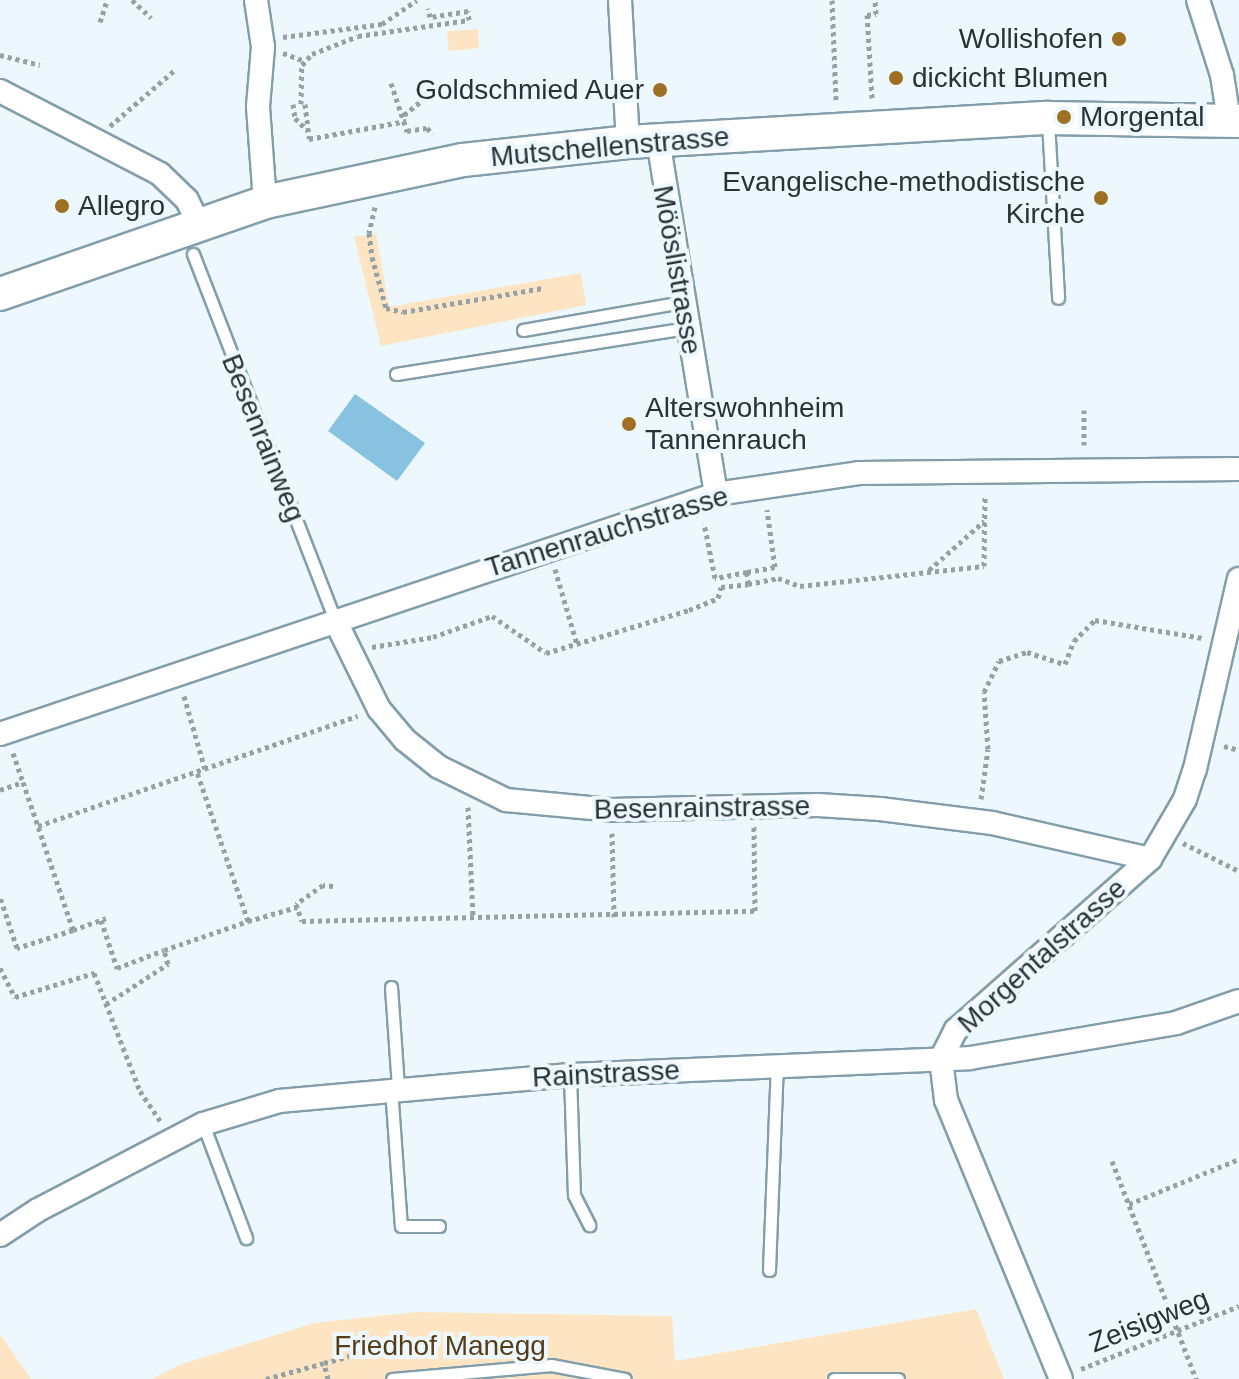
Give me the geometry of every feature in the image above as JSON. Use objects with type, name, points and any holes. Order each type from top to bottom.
[{"type":"street","points":[[256,0],[263,47],[258,107],[265,202]]},
{"type":"street","name":"Mööslistrasse","points":[[620,0],[643,141],[682,302],[716,494]]},
{"type":"street","points":[[1198,0],[1234,120]]},
{"type":"street","points":[[0,91],[160,174],[187,200],[196,239]]},
{"type":"street","name":"Mutschellenstrasse","points":[[0,294],[196,239],[265,202],[463,160],[643,141],[1048,118],[1234,120]]},
{"type":"street","name":"Tannenrauchstrasse","points":[[6,742],[335,620],[716,494],[860,473],[1239,469]]},
{"type":"street","name":"Morgentalstrasse","points":[[1067,1376],[946,1100],[941,1059],[956,1030],[1150,859],[1185,799],[1195,769],[1239,579]]},
{"type":"street","name":"Besenrainstrasse","points":[[335,620],[379,709],[405,740],[439,767],[506,800],[611,810],[818,805],[880,809],[1017,827],[1150,859]]},
{"type":"street","name":"Rainstrasse","points":[[0,1235],[203,1124],[257,1105],[395,1087],[570,1075],[941,1059],[1053,1047],[1176,1023],[1239,1001]]},
{"type":"lane","points":[[1048,118],[1058,298]]},
{"type":"lane","name":"Besenrainweg","points":[[196,239],[335,620]]},
{"type":"lane","points":[[523,330],[682,302]]},
{"type":"lane","points":[[396,374],[687,328]]},
{"type":"lane","points":[[391,987],[401,1226],[439,1226]]},
{"type":"lane","points":[[769,1270],[777,1065]]},
{"type":"lane","points":[[570,1075],[574,1195],[589,1225]]},
{"type":"lane","points":[[203,1124],[246,1238]]},
{"type":"lane","points":[[392,1379],[551,1365],[625,1379]]},
{"type":"lane","points":[[834,1379],[898,1379]]},
{"type":"path","points":[[100,22],[107,0]]},
{"type":"path","points":[[132,0],[151,18]]},
{"type":"path","points":[[278,38],[382,24],[417,0]]},
{"type":"path","points":[[832,0],[836,101]]},
{"type":"path","points":[[872,98],[867,15],[876,14],[875,0]]},
{"type":"path","points":[[278,51],[305,61],[358,36],[469,20],[468,11],[430,17],[428,8]]},
{"type":"path","points":[[0,55],[40,65]]},
{"type":"path","points":[[305,61],[304,104],[309,139],[405,118],[436,89]]},
{"type":"path","points":[[107,129],[176,69]]},
{"type":"path","points":[[391,83],[407,131],[427,128],[433,134]]},
{"type":"path","points":[[304,104],[292,104],[295,118],[308,131]]},
{"type":"path","points":[[375,206],[369,233],[386,308],[403,312],[543,288]]},
{"type":"path","points":[[1084,410],[1084,445]]},
{"type":"path","points":[[367,647],[421,640],[492,616],[546,653],[718,598],[721,587],[778,578],[800,586],[984,566],[985,485]]},
{"type":"path","points":[[703,518],[715,578],[775,567],[766,504]]},
{"type":"path","points":[[929,570],[985,521]]},
{"type":"path","points":[[747,572],[748,584]]},
{"type":"path","points":[[559,582],[577,644]]},
{"type":"path","points":[[980,803],[988,749],[984,692],[999,661],[1027,652],[1065,664],[1074,641],[1095,620],[1208,639]]},
{"type":"path","points":[[183,692],[205,769]]},
{"type":"path","points":[[38,826],[369,712]]},
{"type":"path","points":[[6,742],[23,782],[73,930]]},
{"type":"path","points":[[1219,745],[1239,750]]},
{"type":"path","points":[[197,772],[248,921]]},
{"type":"path","points":[[0,790],[23,782]]},
{"type":"path","points":[[297,907],[302,921],[614,917],[755,911],[754,816]]},
{"type":"path","points":[[612,820],[614,917]]},
{"type":"path","points":[[468,821],[473,917]]},
{"type":"path","points":[[1182,843],[1239,871]]},
{"type":"path","points":[[1,900],[17,948],[104,919],[117,968],[248,921],[297,907],[323,885],[333,886]]},
{"type":"path","points":[[106,1004],[168,964],[164,950]]},
{"type":"path","points":[[0,968],[15,997],[94,973],[140,1091],[173,1140]]},
{"type":"path","points":[[1129,1204],[1239,1159]]},
{"type":"path","points":[[1112,1161],[1196,1379]]},
{"type":"path","name":"Zeisigweg","points":[[1067,1376],[1239,1306]]},
{"type":"path","points":[[266,1379],[379,1348]]},
{"type":"path","points":[[324,1363],[328,1379]]},
{"type":"green space","points":[[478,29],[479,48],[449,51],[447,31]]},
{"type":"green space","points":[[376,233],[389,307],[581,273],[586,305],[381,346],[354,237]]},
{"type":"green space","name":"Friedhof Manegg","points":[[976,1309],[1004,1379],[152,1379],[179,1365],[314,1323],[416,1312],[672,1316],[675,1361]]},
{"type":"green space","points":[[0,1334],[31,1379],[0,1379]]},
{"type":"water","points":[[355,394],[425,443],[397,481],[328,431]]},
{"type":"place","name":"Wollishofen","points":[[1119,39]]},
{"type":"place","name":"dickicht Blumen","points":[[896,78]]},
{"type":"place","name":"Goldschmied Auer","points":[[660,90]]},
{"type":"place","name":"Morgental","points":[[1064,117]]},
{"type":"place","name":"Evangelische-methodistische Kirche","points":[[1101,198]]},
{"type":"place","name":"Allegro","points":[[62,206]]},
{"type":"place","name":"Alterswohnheim Tannenrauch","points":[[629,424]]}]
